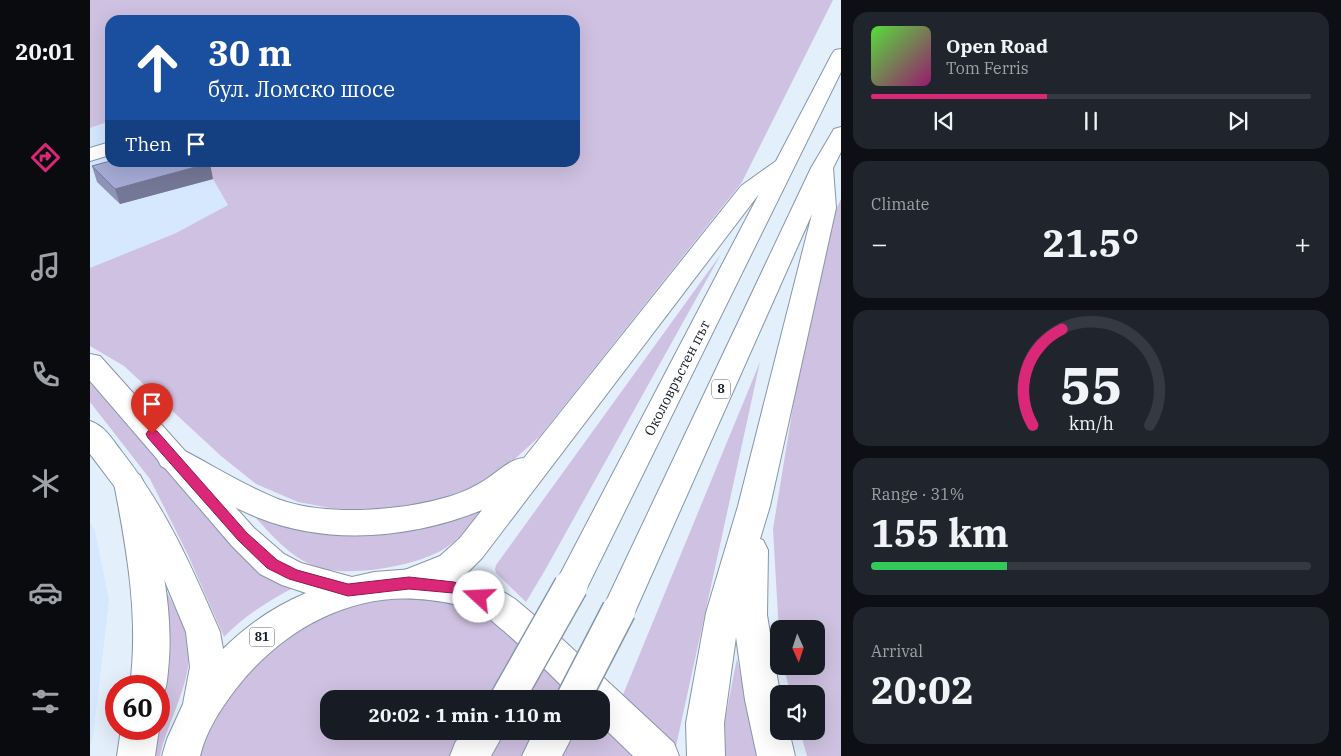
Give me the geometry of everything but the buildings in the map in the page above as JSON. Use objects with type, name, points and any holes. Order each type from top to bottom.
[{"type":"main road","name":"Околовръстен път","points":[[512,690],[571,586],[841,54]]},
{"type":"main road","name":"8","points":[[578,690],[619,610],[822,168],[841,133]]},
{"type":"main road","points":[[90,155],[105,150]]},
{"type":"main road","points":[[409,583],[452,566],[471,548],[749,192],[789,159]]},
{"type":"main road","points":[[706,756],[705,723],[723,613],[754,506],[825,208],[822,168]]},
{"type":"main road","points":[[90,363],[243,537],[272,564],[294,575],[348,590]]},
{"type":"main road","points":[[90,432],[129,483],[165,544],[203,632],[208,667],[199,711]]},
{"type":"main road","points":[[172,458],[271,509],[297,516],[360,522],[414,518],[447,510],[479,498],[545,453]]},
{"type":"main road","points":[[129,483],[152,607],[152,642],[149,675]]},
{"type":"main road","points":[[754,506],[750,615],[763,700],[776,756]]},
{"type":"main road","name":"81","points":[[181,756],[199,711],[219,680],[244,652],[279,622],[348,590],[409,583],[454,588],[492,602],[542,642],[592,690]]},
{"type":"main road","name":"81","points":[[610,708],[660,756]]},
{"type":"main road","points":[[136,756],[138,740]]},
{"type":"main road","points":[[469,756],[480,740]]},
{"type":"main road","points":[[541,756],[551,740]]},
{"type":"shaded area","points":[[90,0],[833,0],[742,182],[540,436],[493,479],[441,499],[393,510],[346,511],[298,502],[256,484],[221,456],[124,366],[90,346],[90,268],[176,233],[228,205],[213,179],[199,167],[580,167],[580,15],[105,15],[105,123],[90,128]]},
{"type":"shaded area","points":[[105,123],[105,167],[199,167],[213,179],[228,205],[176,233],[90,268],[90,128]]},
{"type":"shaded area","points":[[841,199],[841,756],[807,756],[803,740],[825,740],[825,685],[788,685],[786,675],[825,675],[825,620],[778,620],[773,529],[819,247]]},
{"type":"shaded area","points":[[721,254],[526,602],[496,573],[496,565]]},
{"type":"shaded area","points":[[760,362],[676,746],[622,697]]},
{"type":"shaded area","points":[[90,382],[198,503],[293,588],[256,610],[224,637],[188,555],[150,479],[90,402]]},
{"type":"shaded area","points":[[491,499],[454,542],[435,554],[401,565],[363,571],[328,570],[304,561],[286,549],[248,509],[302,523]]},
{"type":"shaded area","points":[[90,522],[95,531],[109,600],[93,737],[90,747]]},
{"type":"shaded area","points":[[159,578],[184,628],[189,658],[184,686],[170,724],[170,675],[162,675]]},
{"type":"shaded area","points":[[422,594],[493,612],[576,690],[320,690],[320,740],[610,740],[610,723],[643,756],[200,756],[209,728],[228,690],[255,662],[308,621],[382,597]]},
{"type":"shaded area","points":[[737,658],[757,756],[718,756]]},
{"type":"shaded area","points":[[152,740],[164,740],[160,756],[149,756]]},
{"type":"route","points":[[152,434],[243,537],[272,564],[294,575],[348,590],[409,583],[454,588],[479,597]]}]
